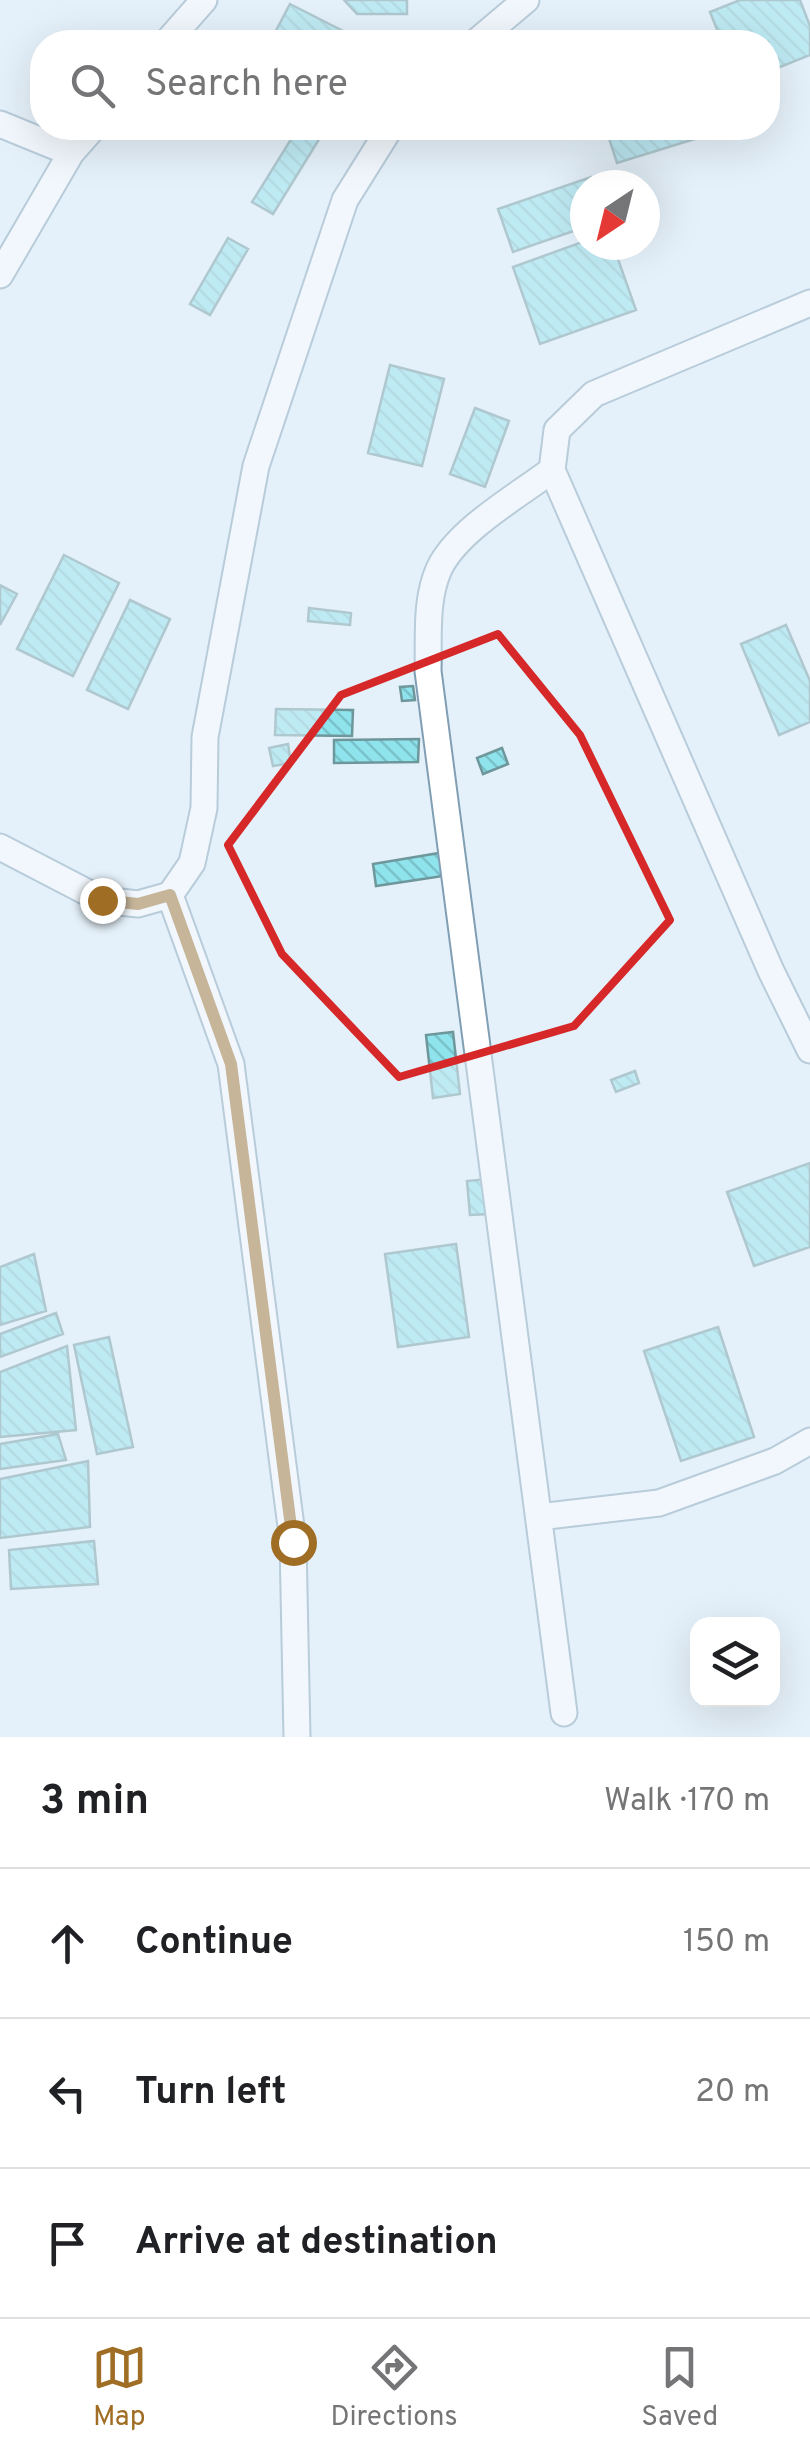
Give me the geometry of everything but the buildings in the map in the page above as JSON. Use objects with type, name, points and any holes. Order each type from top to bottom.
[{"type":"street","points":[[178,30],[204,0]]},
{"type":"street","points":[[490,30],[526,0]]},
{"type":"street","points":[[0,124],[30,137]]},
{"type":"street","points":[[37,140],[70,154]]},
{"type":"street","points":[[0,275],[70,154],[82,140]]},
{"type":"street","points":[[0,847],[102,900],[138,904],[170,895],[192,863],[204,808],[206,737],[256,466],[344,200],[382,140]]},
{"type":"street","points":[[810,303],[594,394],[558,430],[552,470],[763,952],[810,1050]]},
{"type":"street","points":[[552,470],[465,536],[440,568],[429,611],[428,671],[564,1714]]},
{"type":"street","points":[[170,895],[231,1064],[293,1542],[297,1737]]},
{"type":"street","points":[[539,1517],[659,1503],[775,1461],[810,1440]]},
{"type":"highlighted area","points":[[498,634],[580,735],[670,920],[574,1026],[399,1077],[282,954],[228,845],[341,695]]},
{"type":"route","points":[[102,900],[138,904],[170,895],[231,1064],[293,1542]]}]
